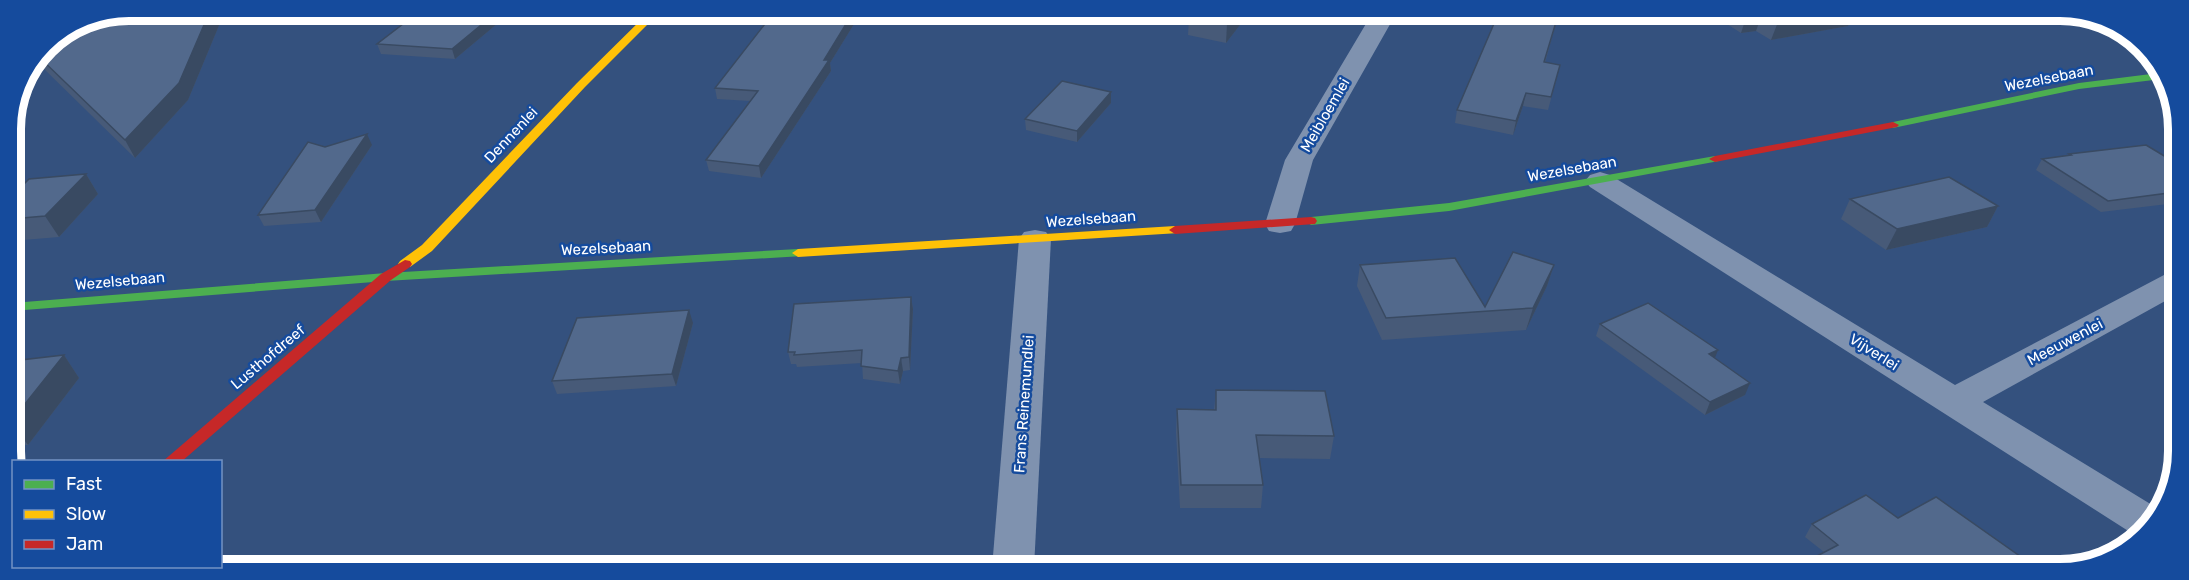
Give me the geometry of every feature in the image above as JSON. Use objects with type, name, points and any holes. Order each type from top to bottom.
[{"type":"street","name":"Dennenlei","points":[[386,277],[427,248],[581,85],[646,21]]},
{"type":"street","name":"Meibloemlei","points":[[1280,224],[1299,160],[1379,21]]},
{"type":"street","name":"Wezelsebaan","points":[[21,306],[386,277],[1280,224],[1449,207],[1812,142],[2079,86],[2155,77]]},
{"type":"street","name":"Vijverlei","points":[[1600,181],[2143,520]]},
{"type":"street","name":"Frans Reinemundlei","points":[[1014,559],[1035,240]]},
{"type":"street","name":"Lusthofdreef","points":[[172,460],[386,277]]},
{"type":"street","name":"Meeuwenlei","points":[[1953,402],[2168,286]]},
{"type":"building","points":[[206,21],[179,83],[125,140],[44,62],[69,39],[87,29],[108,23]]},
{"type":"building","points":[[407,21],[486,21],[452,49],[377,44]]},
{"type":"building","points":[[767,21],[848,21],[824,60],[829,60],[759,166],[706,160],[758,91],[715,88]]},
{"type":"building","points":[[1211,21],[1230,21],[1227,24]]},
{"type":"building","points":[[1495,21],[1556,21],[1544,62],[1560,65],[1551,97],[1526,93],[1516,121],[1457,110]]},
{"type":"building","points":[[1062,81],[1111,92],[1077,131],[1025,119]]},
{"type":"building","points":[[367,134],[315,210],[258,215],[308,142],[325,147]]},
{"type":"building","points":[[2146,145],[2168,158],[2168,193],[2108,201],[2042,159],[2071,155],[2069,154]]},
{"type":"building","points":[[86,174],[45,216],[21,218],[21,187],[29,179]]},
{"type":"building","points":[[1949,177],[1998,206],[1897,229],[1850,199]]},
{"type":"building","points":[[1513,252],[1554,265],[1533,308],[1386,318],[1360,265],[1455,258],[1485,307]]},
{"type":"building","points":[[911,297],[909,357],[901,358],[898,371],[861,366],[862,350],[794,355],[795,352],[788,352],[794,304]]},
{"type":"building","points":[[1648,303],[1718,350],[1709,354],[1750,383],[1710,402],[1600,324]]},
{"type":"building","points":[[689,310],[672,374],[552,381],[577,318]]},
{"type":"building","points":[[64,355],[21,409],[21,360]]},
{"type":"building","points":[[1216,390],[1325,391],[1334,436],[1256,435],[1263,485],[1181,485],[1177,409],[1216,410]]},
{"type":"building","points":[[1866,495],[1898,518],[1936,497],[2024,559],[1921,559],[1917,556],[1911,559],[1811,559],[1838,545],[1812,524]]},
{"type":"traffic: fast","points":[[1893,125],[2079,86],[2155,77]]},
{"type":"traffic: fast","points":[[1311,221],[1449,207],[1715,159]]},
{"type":"traffic: fast","points":[[21,306],[386,277],[798,253]]},
{"type":"traffic: slow","points":[[405,264],[427,248],[581,85],[646,21]]},
{"type":"traffic: slow","points":[[798,253],[1175,230]]},
{"type":"traffic: jam","points":[[1715,159],[1893,125]]},
{"type":"traffic: jam","points":[[1175,230],[1311,221]]},
{"type":"traffic: jam","points":[[172,460],[386,277],[405,264]]}]
